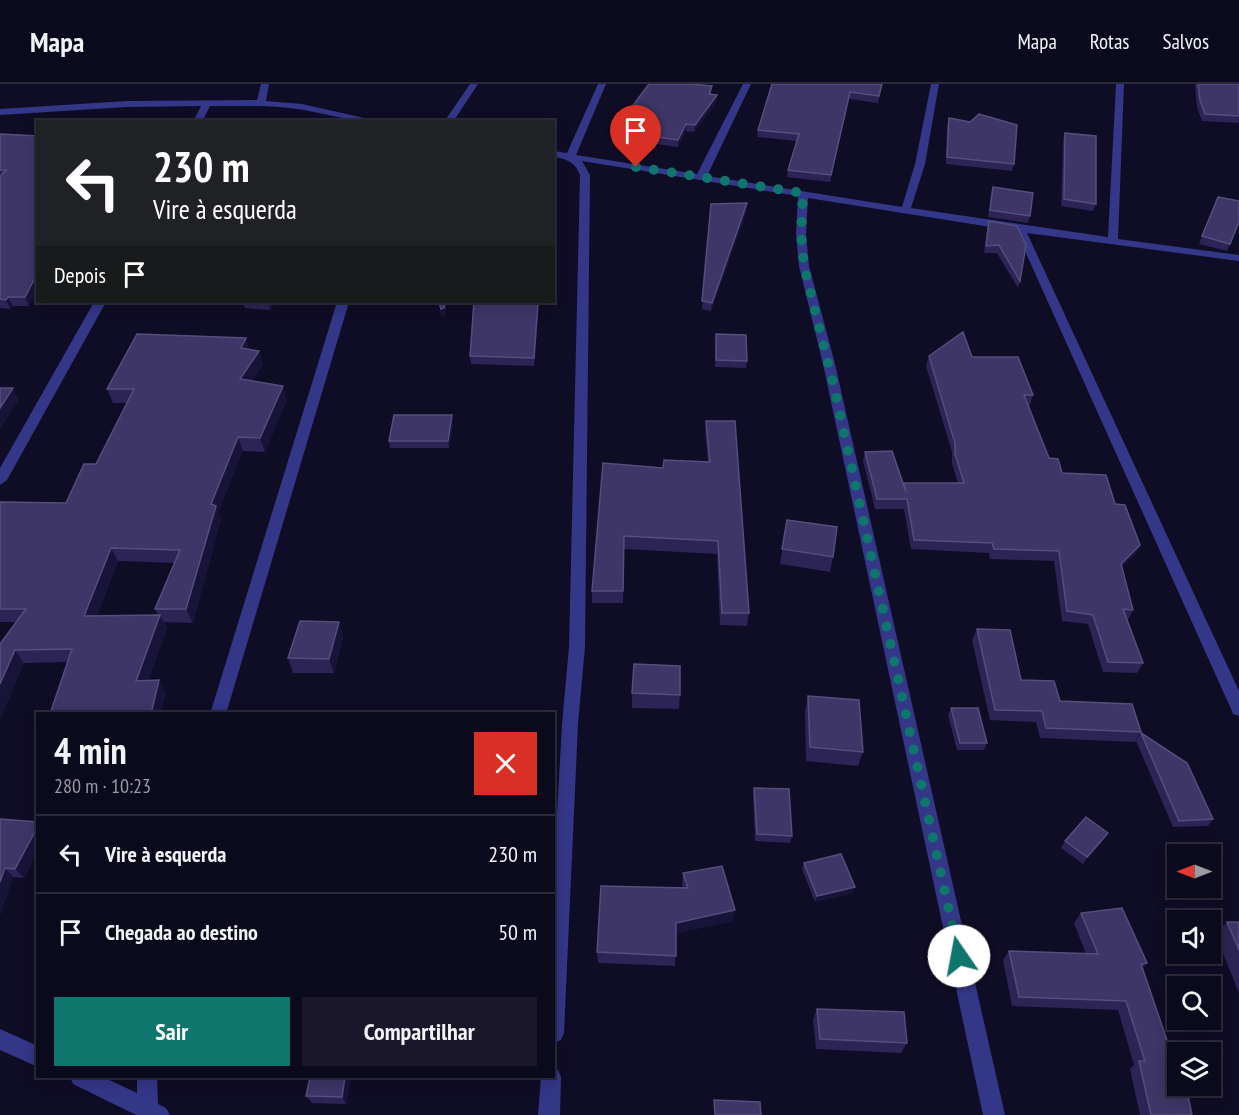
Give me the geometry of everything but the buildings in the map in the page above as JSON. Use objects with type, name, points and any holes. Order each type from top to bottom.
[{"type":"street","points":[[261,103],[265,84]]},
{"type":"street","points":[[449,120],[474,84]]},
{"type":"street","points":[[570,157],[602,84]]},
{"type":"street","points":[[701,177],[747,84]]},
{"type":"street","points":[[906,209],[920,164],[935,84]]},
{"type":"street","points":[[1113,241],[1120,84]]},
{"type":"street","points":[[0,112],[127,104],[261,103],[302,107],[368,120]]},
{"type":"street","points":[[198,120],[207,104]]},
{"type":"street","points":[[555,154],[1020,229],[1239,258]]},
{"type":"street","points":[[555,1014],[570,724],[577,647],[583,364],[585,175],[581,165],[570,157]]},
{"type":"street","points":[[803,193],[801,234],[804,266],[829,364],[994,1115]]},
{"type":"street","points":[[1020,229],[1239,709]]},
{"type":"street","points":[[0,480],[99,303]]},
{"type":"street","points":[[219,712],[344,303]]},
{"type":"street","points":[[0,1039],[36,1056]]},
{"type":"street","points":[[82,1078],[152,1113]]},
{"type":"street","points":[[147,1078],[152,1113]]},
{"type":"street","points":[[549,1115],[551,1078]]},
{"type":"route","points":[[636,167],[803,193],[801,234],[804,266],[829,364],[959,956]]}]
